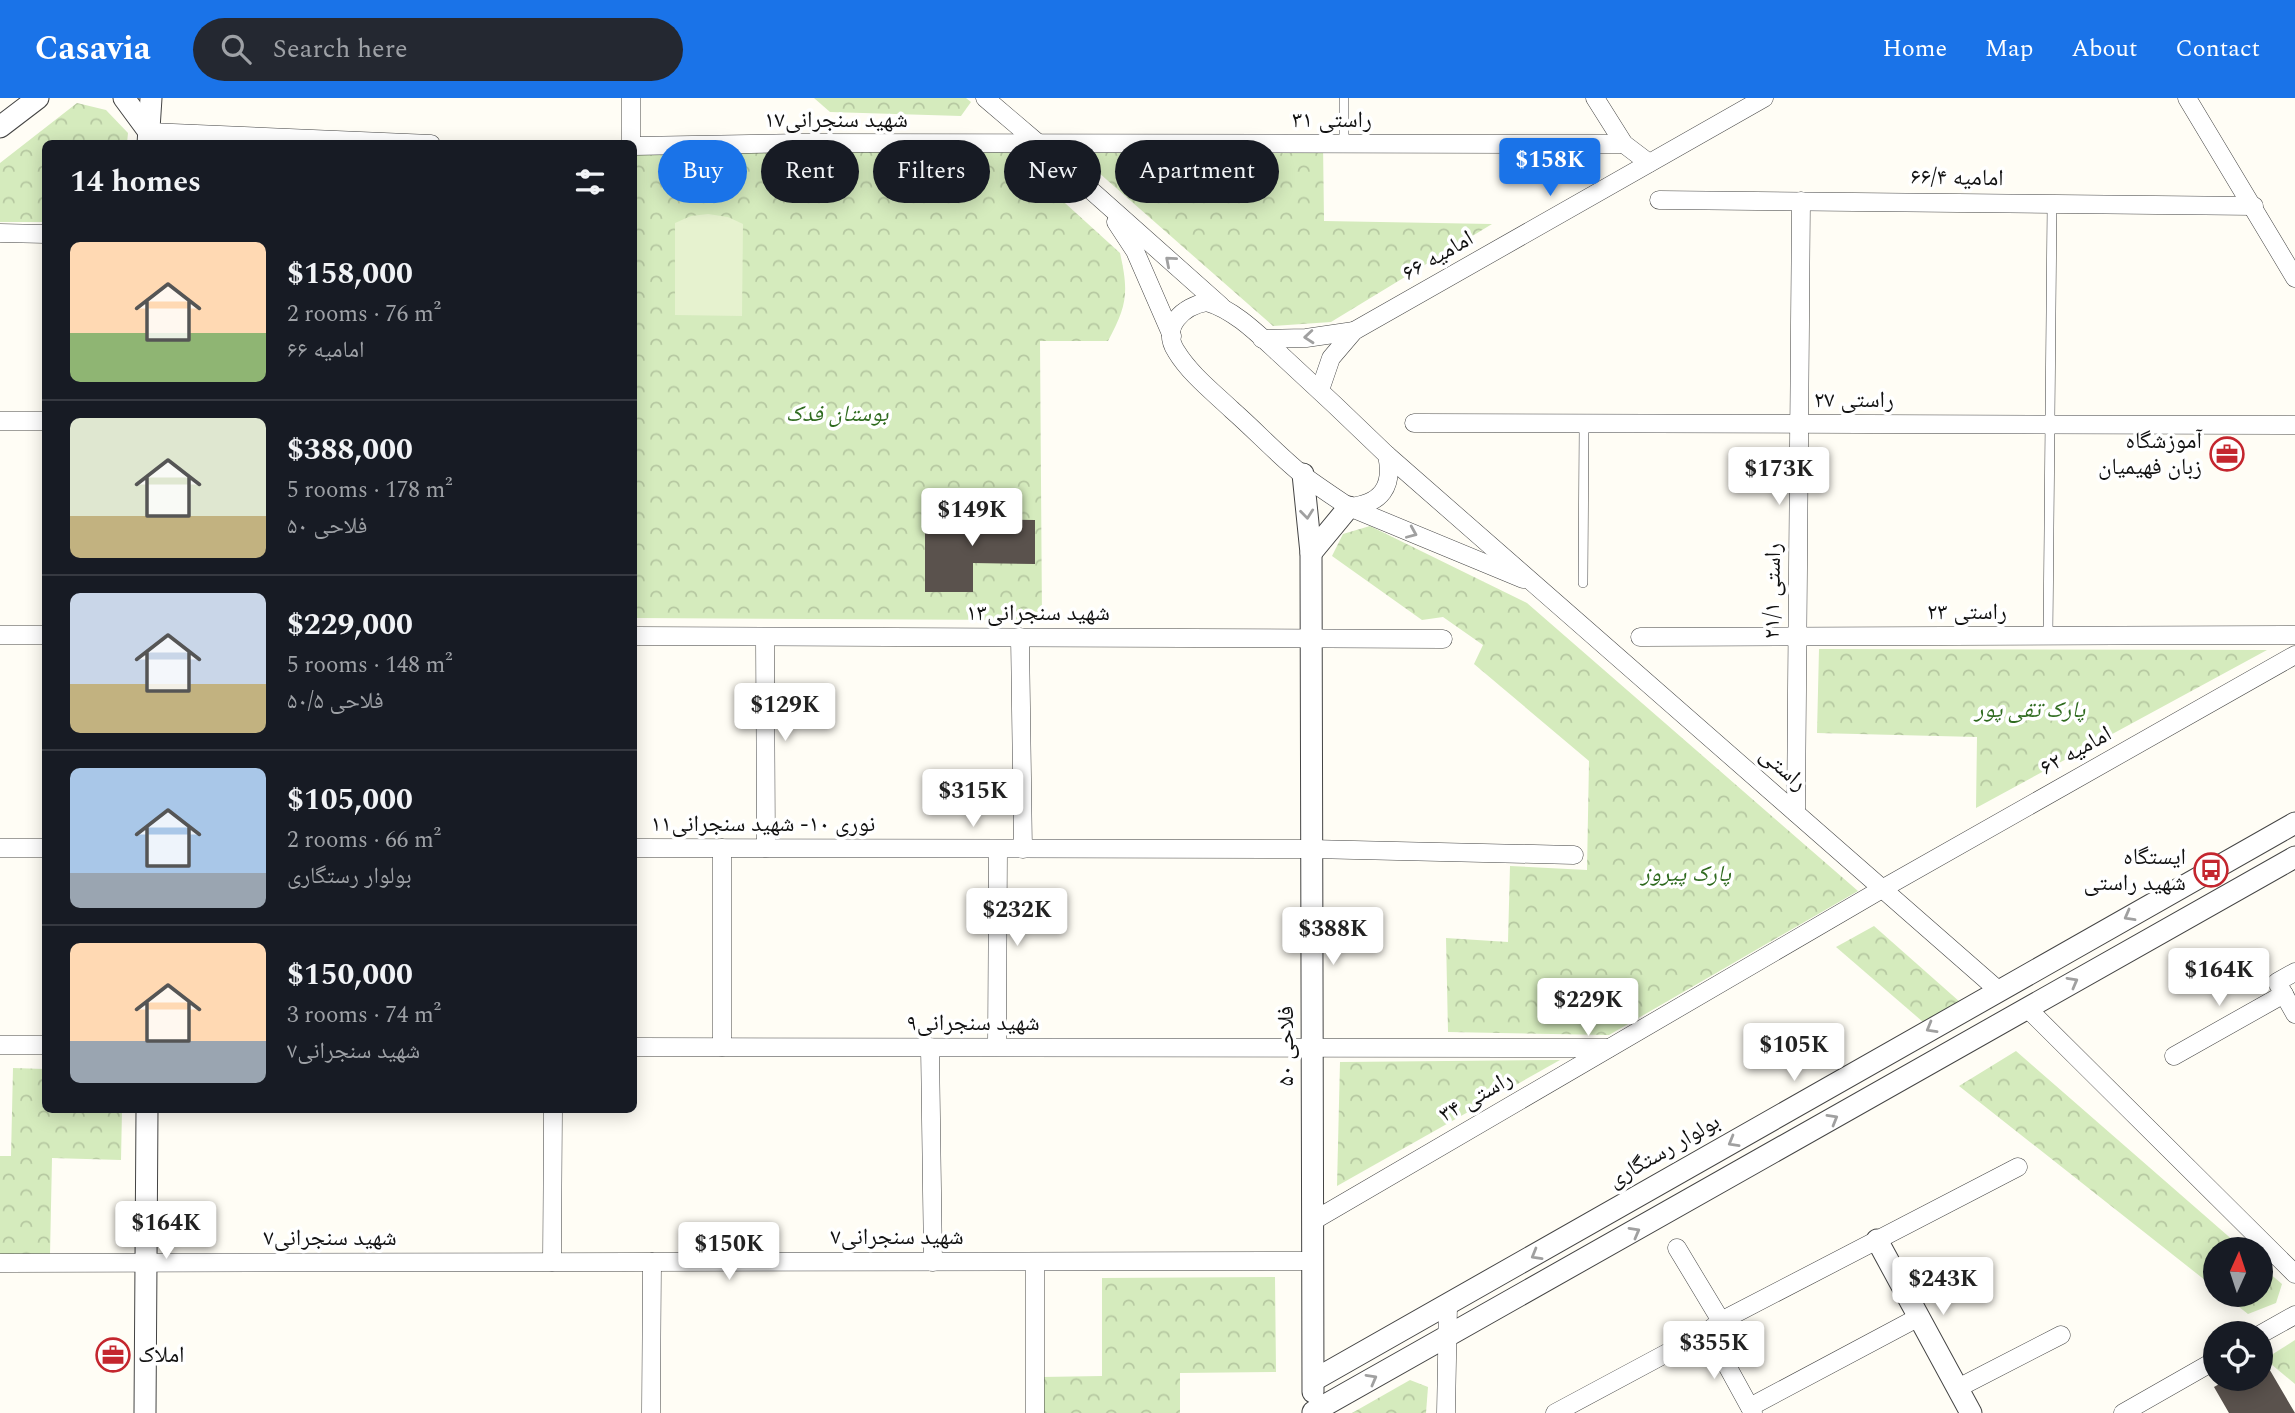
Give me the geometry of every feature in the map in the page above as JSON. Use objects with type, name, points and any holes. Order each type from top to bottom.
[{"type":"street","points":[[0,127],[38,98]]},
{"type":"street","points":[[124,98],[148,138]]},
{"type":"street","points":[[148,138],[150,98]]},
{"type":"street","points":[[631,98],[632,140]]},
{"type":"street","points":[[985,98],[1034,140]]},
{"type":"street","points":[[1595,98],[1624,144],[1649,163]]},
{"type":"street","name":"امامیه ۶۶","points":[[1354,331],[1764,98]]},
{"type":"street","points":[[2187,98],[2295,278]]},
{"type":"street","points":[[148,138],[242,140]]},
{"type":"street","name":"شهید سنجرانی۱۷","points":[[637,145],[1004,144]]},
{"type":"street","name":"راستی ۳۱","points":[[1101,144],[1624,144]]},
{"type":"street","name":"امامیه ۶۶/۴","points":[[1659,200],[2254,206]]},
{"type":"street","points":[[1102,201],[1221,306]]},
{"type":"street","points":[[1102,201],[1135,251],[1172,336]]},
{"type":"street","name":"راستی ۲۱/۱","points":[[1796,813],[1801,201]]},
{"type":"street","points":[[0,233],[42,234]]},
{"type":"street","points":[[1172,336],[1174,323],[1182,312],[1194,304],[1207,302],[1221,306]]},
{"type":"street","name":"راستی","points":[[1221,306],[1320,390],[1387,455],[1998,990]]},
{"type":"street","points":[[1262,339],[1306,338],[1354,331]]},
{"type":"street","points":[[1320,390],[1331,358],[1354,331]]},
{"type":"street","name":"راستی","points":[[1172,336],[1175,350],[1201,380],[1303,474],[1349,507],[1537,585]]},
{"type":"street","points":[[0,421],[42,421]]},
{"type":"street","name":"راستی ۲۷","points":[[1414,423],[2295,425]]},
{"type":"street","points":[[1311,553],[1349,507],[1364,506],[1378,498],[1387,485],[1391,470],[1387,455]]},
{"type":"street","name":"فلاحی ۵۰","points":[[1303,474],[1311,553],[1313,1413]]},
{"type":"street","points":[[0,635],[42,635]]},
{"type":"street","name":"راستی ۲۳","points":[[1640,637],[2295,635]]},
{"type":"street","name":"شهید سنجرانی۱۳","points":[[637,636],[1443,639]]},
{"type":"street","points":[[765,637],[766,848]]},
{"type":"street","points":[[1020,637],[1023,849]]},
{"type":"street","name":"امامیه ۶۲","points":[[1882,889],[2295,655]]},
{"type":"street","name":"بولوار رستگاری","points":[[1314,1380],[2295,823]]},
{"type":"street","points":[[0,848],[42,848]]},
{"type":"street","name":"نوری ۱۰- شهید سنجرانی۱۱","points":[[637,848],[1311,849],[1574,855]]},
{"type":"street","points":[[722,1047],[723,848]]},
{"type":"street","points":[[997,1048],[998,849]]},
{"type":"street","points":[[1313,1413],[2295,857]]},
{"type":"street","name":"راستی ۳۴","points":[[1313,1221],[1882,889]]},
{"type":"street","points":[[2174,1056],[2280,988],[2295,972]]},
{"type":"street","points":[[2280,988],[2295,1014]]},
{"type":"street","points":[[2027,1008],[2295,1274]]},
{"type":"street","points":[[0,1045],[42,1045]]},
{"type":"street","name":"شهید سنجرانی۹","points":[[637,1047],[1609,1048]]},
{"type":"street","points":[[930,1047],[933,1262]]},
{"type":"street","points":[[145,1413],[147,1113]]},
{"type":"street","points":[[552,1262],[553,1113]]},
{"type":"street","points":[[1555,1413],[1714,1326],[2018,1167]]},
{"type":"street","points":[[1877,1240],[1971,1413]]},
{"type":"street","points":[[1677,1248],[1751,1410],[1919,1317]]},
{"type":"street","name":"شهید سنجرانی۷","points":[[0,1263],[1313,1261]]},
{"type":"street","points":[[651,1413],[652,1262]]},
{"type":"street","points":[[1035,1262],[1035,1413]]},
{"type":"street","points":[[1446,1413],[1448,1306]]},
{"type":"street","points":[[2273,1328],[2295,1315]]},
{"type":"street","points":[[1958,1388],[2061,1335]]},
{"type":"street","points":[[2123,1413],[2203,1367]]},
{"type":"lane","points":[[1344,98],[1344,145]]},
{"type":"lane","points":[[2048,636],[2052,204]]},
{"type":"lane","points":[[1583,583],[1584,424]]},
{"type":"green space","points":[[814,98],[966,98],[971,102],[961,116],[830,112]]},
{"type":"green space","points":[[77,103],[106,110],[128,133],[127,140],[42,140],[42,222],[0,222],[0,163]]},
{"type":"green space","name":"بوستان فدک","points":[[637,142],[658,143],[658,203],[747,203],[747,143],[761,143],[761,203],[859,203],[859,143],[873,143],[873,203],[990,203],[990,144],[1000,144],[1004,148],[1004,203],[1065,203],[1120,253],[1125,279],[1123,308],[1108,341],[1040,341],[1042,620],[637,618]]},
{"type":"green space","points":[[1101,143],[1115,143],[1115,187],[1101,175]]},
{"type":"green space","points":[[1279,143],[1323,143],[1324,221],[1492,224],[1331,322],[1273,326],[1133,203],[1279,203]]},
{"type":"green space","points":[[708,214],[728,217],[743,224],[742,316],[675,315],[675,223],[691,216]]},
{"type":"green space","name":"پارک پیروز","points":[[1370,526],[1527,603],[1858,891],[1609,1035],[1448,1032],[1446,938],[1508,942],[1510,866],[1587,870],[1589,761],[1474,664],[1483,645],[1443,617],[1422,620],[1332,556],[1343,534]]},
{"type":"green space","name":"پارک تقی پور","points":[[1819,649],[2267,650],[1976,808],[1977,737],[1817,733]]},
{"type":"green space","points":[[1874,926],[1969,1010],[1930,1028],[1836,947]]},
{"type":"green space","points":[[2016,1051],[2229,1237],[2203,1237],[2203,1279],[1959,1086]]},
{"type":"green space","points":[[1560,1060],[1337,1186],[1340,1062]]},
{"type":"green space","points":[[13,1068],[42,1069],[42,1113],[122,1113],[121,1160],[52,1158],[50,1255],[0,1254],[0,1156],[11,1156]]},
{"type":"green space","points":[[2273,1276],[2282,1284],[2276,1303],[2273,1304]]},
{"type":"green space","points":[[1275,1277],[1276,1372],[1180,1373],[1180,1413],[1041,1413],[1041,1377],[1102,1376],[1102,1278]]},
{"type":"green space","points":[[2239,1307],[2266,1307],[2248,1314]]},
{"type":"green space","points":[[2295,1340],[2295,1384],[2273,1366],[2273,1354]]},
{"type":"green space","points":[[1410,1380],[1428,1387],[1426,1413],[1352,1413]]},
{"type":"building","points":[[925,512],[973,513],[973,519],[1035,520],[1035,564],[973,563],[973,592],[925,592]]},
{"type":"building","points":[[2273,1375],[2295,1413],[2229,1413],[2216,1391],[2273,1391]]},
{"type":"place","name":"آموزشگاه زبان فهیمیان","points":[[2227,454]]},
{"type":"place","name":"ایستگاه شهید راستی","points":[[2211,870]]},
{"type":"place","name":"املاک","points":[[113,1355]]}]
